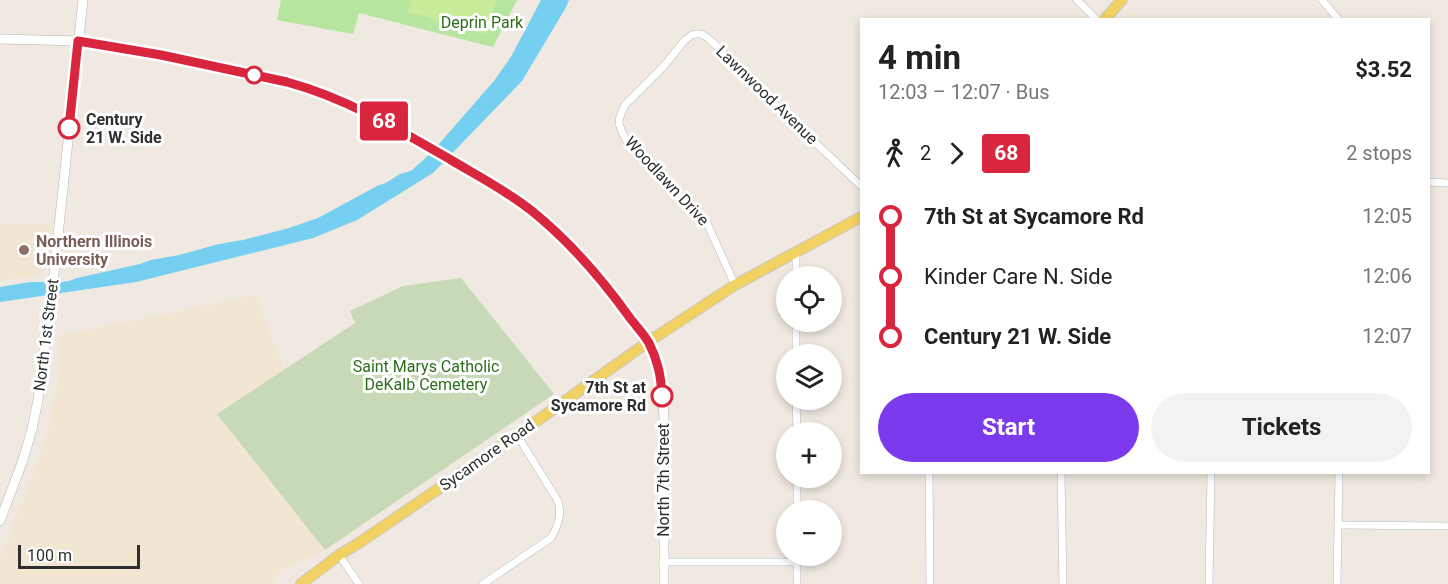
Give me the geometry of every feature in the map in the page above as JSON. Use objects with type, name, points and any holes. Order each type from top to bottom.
[{"type":"main road","points":[[1106,18],[1122,0]]},
{"type":"main road","name":"Sycamore Road","points":[[301,584],[339,555],[517,435],[648,342],[735,285],[860,218]]},
{"type":"street","name":"North 1st Street","points":[[0,521],[23,460],[38,400],[84,0]]},
{"type":"street","points":[[1077,0],[1095,18]]},
{"type":"street","points":[[1322,0],[1337,18]]},
{"type":"street","name":"Lawnwood Avenue","points":[[670,57],[692,35],[701,34],[708,38],[860,185]]},
{"type":"street","name":"North 7th Street","points":[[0,39],[78,41],[161,55],[304,87],[364,111],[398,128],[530,209],[560,236],[620,303],[648,342],[661,375],[664,417],[664,584]]},
{"type":"street","name":"Woodlawn Drive","points":[[670,57],[625,105],[619,123],[629,145],[707,223],[735,285]]},
{"type":"street","points":[[1430,183],[1448,183]]},
{"type":"street","points":[[796,252],[796,266]]},
{"type":"street","points":[[483,584],[550,538],[557,528],[560,512],[558,501],[517,435]]},
{"type":"street","points":[[929,474],[930,584]]},
{"type":"street","points":[[1061,474],[1063,584]]},
{"type":"street","points":[[1209,584],[1211,474]]},
{"type":"street","points":[[1337,584],[1339,474]]},
{"type":"street","points":[[1338,525],[1448,526]]},
{"type":"street","points":[[339,555],[359,584]]},
{"type":"street","points":[[663,562],[776,559]]},
{"type":"street","points":[[797,566],[797,584]]},
{"type":"shaded area","name":"Northern Illinois University","points":[[0,224],[52,224],[45,275],[0,281]]},
{"type":"shaded area","points":[[256,295],[284,370],[217,414],[325,550],[279,572],[271,584],[0,584],[0,559],[45,443],[58,380],[61,335]]},
{"type":"green space","name":"Deprin Park","points":[[281,0],[517,0],[493,47],[359,13],[353,34],[277,20]]},
{"type":"green space","points":[[411,0],[496,0],[487,34],[408,12]]},
{"type":"green space","name":"Saint Marys Catholic DeKalb Cemetery","points":[[461,278],[554,394],[325,550],[217,414],[355,323],[350,311],[403,286]]},
{"type":"water","points":[[541,0],[569,0],[522,81],[433,173],[357,220],[313,238],[136,282],[0,302],[0,287],[30,282],[69,281],[289,228],[318,218],[400,174],[411,171],[431,153],[494,81],[512,55]]},
{"type":"bus line","name":"68","points":[[69,128],[78,41],[161,55],[287,82],[364,111],[468,169],[530,209],[560,236],[620,303],[648,342],[661,375],[662,396]]},
{"type":"place","name":"Century 21 W. Side","points":[[69,128]]},
{"type":"place","name":"Northern Illinois University","points":[[24,250]]},
{"type":"place","name":"7th St at Sycamore Rd","points":[[662,396]]}]
